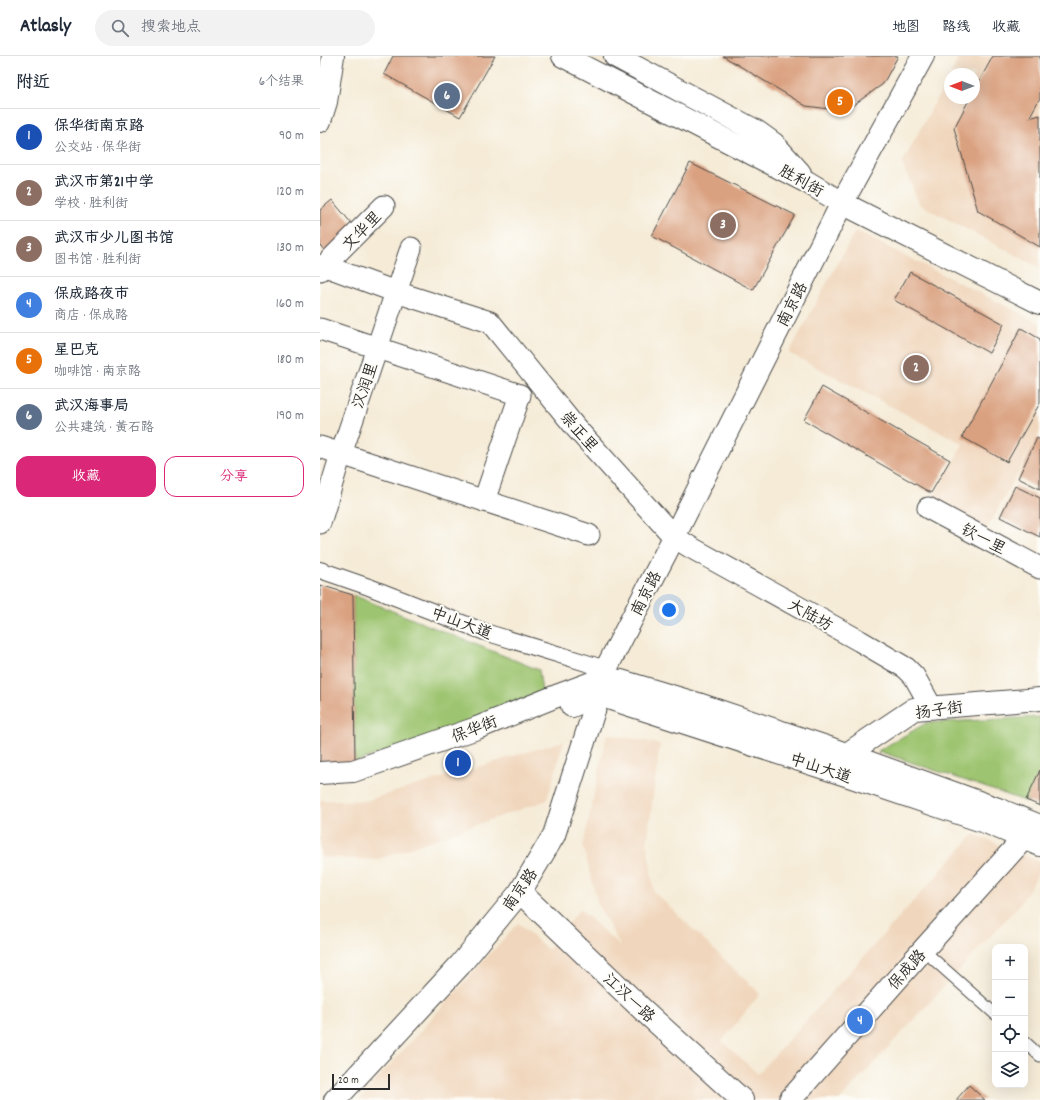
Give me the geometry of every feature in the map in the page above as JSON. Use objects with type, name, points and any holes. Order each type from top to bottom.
[{"type":"street","points":[[320,121],[326,102],[333,56]]},
{"type":"street","name":"胜利街","points":[[563,56],[807,182],[842,203],[1040,303]]},
{"type":"street","points":[[615,56],[756,131],[774,144],[807,182]]},
{"type":"street","name":"南京路","points":[[336,1100],[460,965],[520,892],[554,835],[602,681],[842,203],[923,56]]},
{"type":"street","name":"文华里","points":[[323,268],[384,206]]},
{"type":"street","name":"汉润里","points":[[320,523],[341,454],[411,248]]},
{"type":"street","points":[[323,268],[396,292]]},
{"type":"street","name":"崇正里","points":[[396,292],[490,322],[576,428],[674,537]]},
{"type":"street","points":[[320,329],[520,395],[484,501]]},
{"type":"street","points":[[320,446],[589,535]]},
{"type":"street","name":"钦一里","points":[[928,508],[1040,568]]},
{"type":"street","name":"大陆坊","points":[[674,537],[906,668],[914,676],[932,708]]},
{"type":"street","name":"中山大道","points":[[320,570],[369,587],[485,632],[602,681],[846,764],[988,823],[1035,837]]},
{"type":"street","name":"保华街","points":[[320,773],[353,771],[477,728],[559,695],[602,681]]},
{"type":"street","name":"保华街","points":[[320,787],[354,785],[466,746],[602,681]]},
{"type":"street","name":"扬子街","points":[[846,764],[914,709],[1040,699]]},
{"type":"street","name":"保成路","points":[[790,1100],[923,950],[1035,837]]},
{"type":"street","name":"江汉一路","points":[[520,892],[642,1009],[742,1100]]},
{"type":"lane","points":[[923,950],[992,1011]]},
{"type":"lane","points":[[1028,1045],[1040,1056]]},
{"type":"shaded area","points":[[960,56],[1040,56],[1040,268],[919,204],[902,163],[944,86],[944,104],[980,104],[980,68],[953,68]]},
{"type":"shaded area","points":[[855,231],[1040,323],[1040,432],[983,537],[928,508],[963,444],[789,353]]},
{"type":"shaded area","points":[[607,734],[660,744],[647,843],[654,892],[760,994],[722,1041],[758,1074],[974,834],[1040,862],[1040,871],[1020,904],[840,1100],[358,1100],[518,923],[548,950],[580,909],[621,947],[598,905],[583,846]]},
{"type":"shaded area","points":[[564,741],[547,800],[376,860],[320,857],[320,800],[365,801]]},
{"type":"green space","points":[[353,595],[539,670],[543,699],[355,762]]},
{"type":"green space","points":[[1040,717],[1040,777],[1028,802],[878,751],[926,723]]},
{"type":"building","points":[[393,56],[495,56],[460,117],[384,74]]},
{"type":"building","points":[[723,56],[898,56],[883,84],[845,111],[806,106]]},
{"type":"building","points":[[993,56],[1040,56],[1040,98],[1029,118],[1040,115],[1040,247],[978,211],[954,128],[967,104],[980,104],[980,80]]},
{"type":"building","points":[[690,163],[795,215],[753,290],[652,236]]},
{"type":"building","points":[[332,200],[357,230],[328,255],[320,245],[320,210]]},
{"type":"building","points":[[910,272],[1004,324],[989,353],[894,300]]},
{"type":"building","points":[[1021,328],[1040,339],[1040,403],[1007,462],[962,437]]},
{"type":"building","points":[[822,387],[950,460],[931,493],[804,420]]},
{"type":"building","points":[[1037,438],[1040,440],[1040,489],[1018,478]]},
{"type":"building","points":[[1015,486],[1040,498],[1040,537],[1000,517]]},
{"type":"building","points":[[320,585],[353,595],[355,762],[320,762]]},
{"type":"building","points":[[1040,770],[1040,806],[1026,800]]},
{"type":"building","points":[[969,1085],[985,1100],[956,1100]]},
{"type":"place","name":"武汉海事局","points":[[447,96]]},
{"type":"place","name":"星巴克","points":[[840,102]]},
{"type":"place","name":"武汉市少儿图书馆","points":[[723,225]]},
{"type":"place","name":"武汉市第21中学","points":[[916,368]]},
{"type":"place","name":"保华街南京路","points":[[458,763]]},
{"type":"place","name":"保成路夜市","points":[[860,1021]]}]
